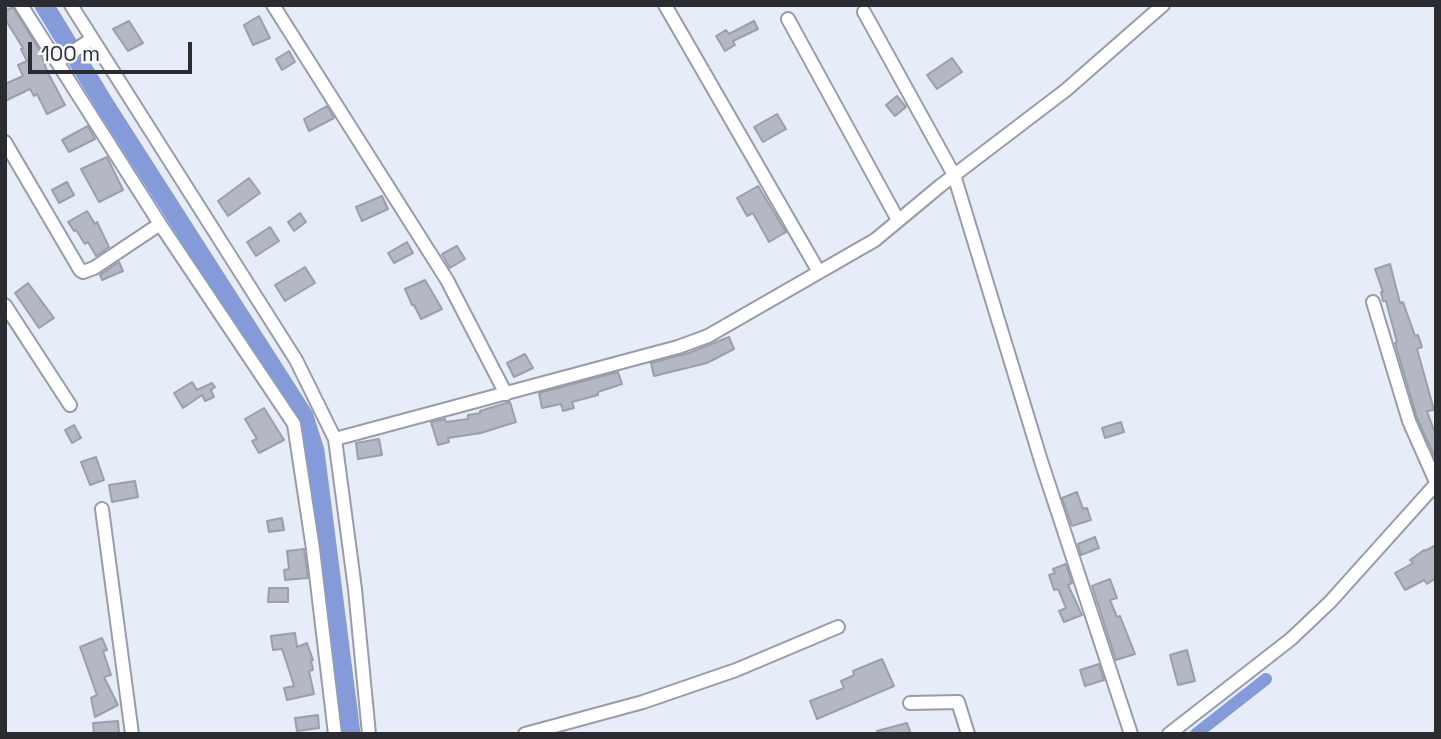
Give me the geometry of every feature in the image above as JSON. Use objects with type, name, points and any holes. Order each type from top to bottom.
[{"type":"street","points":[[21,5],[160,224],[294,424],[313,549],[335,734]]},
{"type":"street","points":[[71,5],[296,360],[335,439],[355,589],[369,734]]},
{"type":"street","points":[[274,5],[447,280],[506,394]]},
{"type":"street","points":[[665,5],[819,272]]},
{"type":"street","points":[[335,439],[692,343],[875,240],[1066,90],[1163,5]]},
{"type":"street","points":[[864,12],[954,176],[1042,464],[1131,734]]},
{"type":"street","points":[[788,19],[898,220]]},
{"type":"street","points":[[57,62],[92,39]]},
{"type":"street","points":[[5,142],[80,270],[94,268],[160,224]]},
{"type":"street","points":[[1169,734],[1291,639],[1330,602],[1436,483],[1405,411],[1373,302]]},
{"type":"street","points":[[5,305],[70,405]]},
{"type":"street","points":[[102,509],[131,734]]},
{"type":"street","points":[[525,734],[643,702],[736,670],[838,627]]},
{"type":"street","points":[[910,703],[956,701],[968,734]]},
{"type":"path","points":[[1199,722],[1202,734]]},
{"type":"building","points":[[13,7],[40,51],[65,105],[47,114],[37,94],[34,96],[30,89],[5,101],[5,84],[23,76],[18,65],[27,61],[21,49],[23,48],[5,19],[5,11]]},
{"type":"building","points":[[259,16],[270,38],[253,45],[244,25]]},
{"type":"building","points":[[129,21],[143,43],[128,51],[113,29]]},
{"type":"building","points":[[754,21],[758,29],[733,41],[735,45],[725,51],[716,36],[726,30],[729,34]]},
{"type":"building","points":[[289,51],[295,62],[282,70],[276,59]]},
{"type":"building","points":[[952,58],[962,72],[937,89],[927,75]]},
{"type":"building","points":[[897,96],[906,107],[895,116],[886,105]]},
{"type":"building","points":[[327,106],[334,118],[309,131],[304,119]]},
{"type":"building","points":[[777,114],[786,129],[763,142],[754,127]]},
{"type":"building","points":[[88,126],[95,139],[69,152],[62,140]]},
{"type":"building","points":[[107,157],[123,190],[99,202],[81,169]]},
{"type":"building","points":[[249,178],[260,193],[228,216],[218,201]]},
{"type":"building","points":[[67,182],[74,195],[59,203],[52,190]]},
{"type":"building","points":[[758,186],[786,232],[769,242],[753,213],[747,216],[737,198]]},
{"type":"building","points":[[382,196],[388,209],[362,221],[356,207]]},
{"type":"building","points":[[87,211],[95,224],[97,222],[109,247],[96,256],[88,242],[85,244],[68,222]]},
{"type":"building","points":[[300,213],[306,222],[294,231],[288,222]]},
{"type":"building","points":[[270,227],[279,241],[256,256],[247,242]]},
{"type":"building","points":[[407,242],[413,253],[394,263],[388,253]]},
{"type":"building","points":[[457,246],[465,259],[450,268],[442,254]]},
{"type":"building","points":[[119,262],[123,271],[102,280],[100,275]]},
{"type":"building","points":[[1390,264],[1400,303],[1403,302],[1415,336],[1418,335],[1422,347],[1417,349],[1434,410],[1427,411],[1436,436],[1436,460],[1417,418],[1375,269]]},
{"type":"building","points":[[305,267],[315,283],[285,301],[275,285]]},
{"type":"building","points":[[425,280],[442,309],[421,319],[405,289]]},
{"type":"building","points":[[28,283],[54,318],[39,328],[15,293]]},
{"type":"building","points":[[729,337],[734,349],[707,363],[654,376],[651,363],[689,353]]},
{"type":"building","points":[[525,354],[533,368],[514,377],[507,363]]},
{"type":"building","points":[[618,372],[622,384],[598,392],[598,395],[572,402],[574,408],[563,411],[561,404],[542,408],[539,393]]},
{"type":"building","points":[[192,382],[197,390],[212,383],[215,387],[211,390],[214,397],[205,401],[202,395],[183,408],[174,393]]},
{"type":"building","points":[[510,402],[516,422],[481,433],[448,438],[449,442],[438,445],[431,422],[468,419],[468,415]]},
{"type":"building","points":[[264,408],[284,440],[259,453],[252,441],[257,439],[245,419]]},
{"type":"building","points":[[1121,422],[1124,432],[1105,438],[1102,428]]},
{"type":"building","points":[[74,425],[81,438],[72,443],[65,430]]},
{"type":"building","points":[[379,439],[382,455],[358,459],[356,443]]},
{"type":"building","points":[[96,457],[104,480],[90,485],[81,462]]},
{"type":"building","points":[[135,481],[138,497],[112,502],[109,485]]},
{"type":"building","points":[[1077,492],[1083,509],[1087,508],[1091,520],[1072,526],[1062,498]]},
{"type":"building","points":[[282,518],[284,530],[269,532],[267,521]]},
{"type":"building","points":[[1095,537],[1099,548],[1081,555],[1078,544]]},
{"type":"building","points":[[1436,545],[1436,578],[1427,584],[1424,580],[1405,590],[1395,573],[1413,563],[1410,560],[1424,550]]},
{"type":"building","points":[[304,549],[308,578],[285,580],[284,570],[289,569],[287,551]]},
{"type":"building","points":[[1066,564],[1072,583],[1068,585],[1082,615],[1064,622],[1059,611],[1066,608],[1058,589],[1054,590],[1049,575],[1055,573],[1053,569]]},
{"type":"building","points":[[1110,579],[1117,598],[1110,600],[1117,617],[1120,616],[1135,654],[1116,660],[1092,586]]},
{"type":"building","points":[[269,588],[288,588],[288,602],[268,602]]},
{"type":"building","points":[[295,633],[297,647],[307,643],[313,660],[313,670],[309,671],[314,694],[287,700],[284,688],[294,686],[282,649],[273,650],[271,636]]},
{"type":"building","points":[[102,638],[107,650],[103,651],[111,675],[104,677],[118,705],[95,717],[91,698],[97,695],[80,647]]},
{"type":"building","points":[[1187,650],[1195,681],[1178,685],[1170,655]]},
{"type":"building","points":[[882,659],[894,686],[817,719],[810,701],[844,688],[841,681],[854,675],[853,671]]},
{"type":"building","points":[[1099,664],[1104,680],[1085,686],[1080,670]]},
{"type":"building","points":[[318,715],[319,728],[297,731],[295,718]]},
{"type":"building","points":[[118,721],[119,733],[94,734],[93,723]]},
{"type":"building","points":[[907,723],[911,734],[877,734],[877,731]]},
{"type":"waterway","points":[[44,5],[304,416],[315,451],[351,734]]},
{"type":"waterway","points":[[1196,734],[1266,679]]}]
